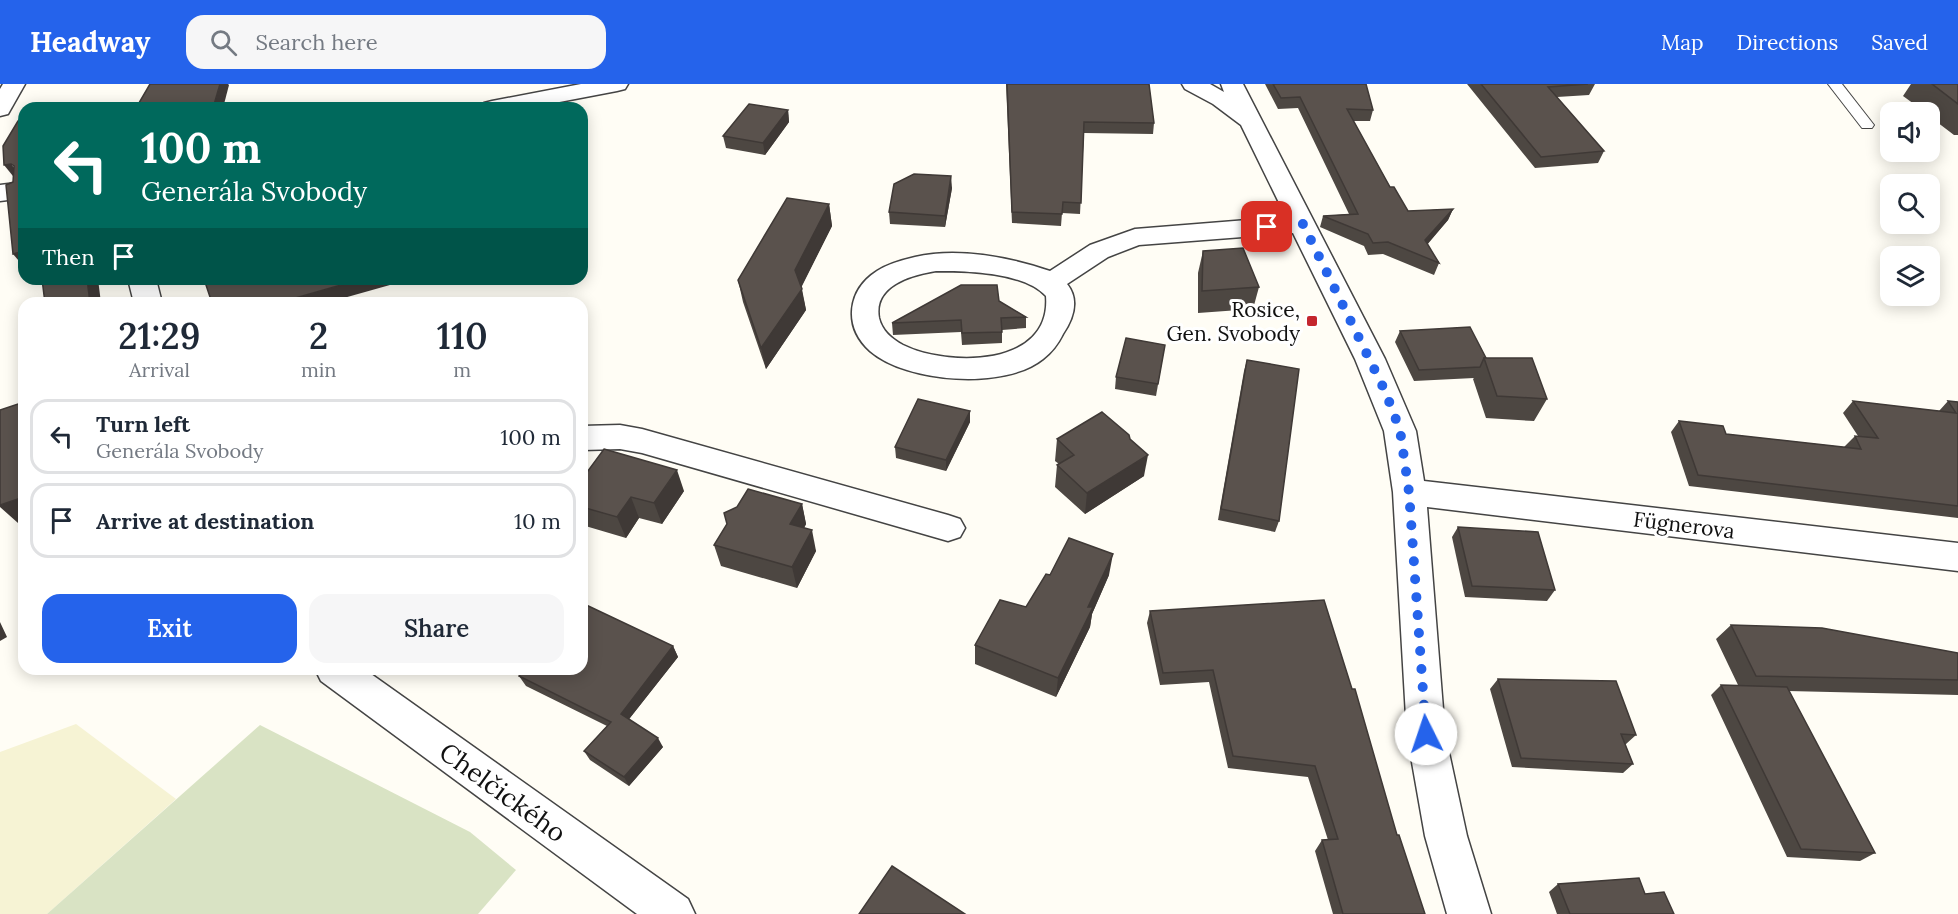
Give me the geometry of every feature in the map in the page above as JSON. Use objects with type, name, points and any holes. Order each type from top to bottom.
[{"type":"street","points":[[0,109],[14,84]]},
{"type":"street","points":[[523,102],[617,84]]},
{"type":"street","points":[[1193,84],[1234,109],[1247,121],[1264,144]]},
{"type":"street","points":[[1232,84],[1303,224],[1393,410],[1400,430],[1409,492],[1426,734],[1446,836],[1469,914]]},
{"type":"street","points":[[0,193],[18,191]]},
{"type":"street","points":[[1050,283],[1099,251],[1135,237],[1303,224]]},
{"type":"street","points":[[952,262],[1021,272],[1050,283],[1060,294],[1061,301],[1053,329],[1030,355],[995,366],[949,367],[905,357],[890,351],[879,342],[870,334],[864,321],[863,309],[866,297],[875,286],[903,269],[919,265],[952,262]]},
{"type":"street","points":[[588,438],[620,437],[642,441],[948,528]]},
{"type":"street","name":"Fügnerova","points":[[1409,492],[1958,557]]},
{"type":"street","name":"Chelčického","points":[[342,675],[673,914]]},
{"type":"lane","points":[[1835,84],[1868,125]]},
{"type":"shaded area","points":[[76,724],[176,799],[47,914],[0,914],[0,752]]},
{"type":"green space","points":[[260,725],[470,832],[516,870],[478,914],[47,914]]},
{"type":"building","points":[[150,84],[220,84],[215,102],[140,102]]},
{"type":"building","points":[[1007,84],[1149,84],[1154,123],[1084,122],[1081,203],[1063,202],[1062,214],[1012,212]]},
{"type":"building","points":[[1273,84],[1366,84],[1373,110],[1347,109],[1390,187],[1394,187],[1408,211],[1453,209],[1425,240],[1439,263],[1388,242],[1373,243],[1368,234],[1323,216],[1358,214],[1300,97],[1281,98]]},
{"type":"building","points":[[1481,84],[1588,84],[1548,87],[1604,151],[1541,157]]},
{"type":"building","points":[[1932,84],[1958,84],[1958,104]]},
{"type":"building","points":[[749,104],[788,110],[763,143],[723,136]]},
{"type":"building","points":[[18,121],[18,253],[13,254],[6,185],[13,182],[14,166],[4,165],[3,146]]},
{"type":"building","points":[[914,174],[951,176],[945,216],[889,212],[894,184]]},
{"type":"building","points":[[787,198],[829,204],[795,270],[802,289],[761,348],[738,280]]},
{"type":"building","points":[[1243,248],[1259,287],[1202,291],[1203,251]]},
{"type":"building","points":[[43,285],[88,285],[89,297],[44,297]]},
{"type":"building","points":[[206,285],[341,285],[299,297],[210,297]]},
{"type":"building","points":[[961,285],[997,285],[999,301],[1026,317],[1001,318],[1002,332],[962,333],[961,320],[892,323]]},
{"type":"building","points":[[1470,327],[1486,358],[1480,367],[1419,370],[1400,331]]},
{"type":"building","points":[[1126,338],[1165,345],[1158,384],[1116,377]]},
{"type":"building","points":[[1484,358],[1532,358],[1547,399],[1497,396]]},
{"type":"building","points":[[1247,360],[1299,369],[1279,521],[1221,509]]},
{"type":"building","points":[[918,399],[970,411],[946,460],[895,447]]},
{"type":"building","points":[[1853,401],[1956,413],[1948,401],[1958,402],[1958,506],[1698,475],[1679,421],[1723,426],[1726,434],[1861,449],[1855,436],[1878,438]]},
{"type":"building","points":[[18,404],[18,499],[0,505],[0,410]]},
{"type":"building","points":[[1102,412],[1148,455],[1087,493],[1057,465],[1074,455],[1057,439]]},
{"type":"building","points":[[604,449],[677,470],[654,503],[631,497],[617,517],[588,509],[588,471]]},
{"type":"building","points":[[748,489],[802,504],[790,524],[812,530],[792,567],[714,545],[727,524],[724,513],[737,507]]},
{"type":"building","points":[[1458,527],[1538,532],[1555,590],[1472,586]]},
{"type":"building","points":[[1069,538],[1113,554],[1088,607],[1093,607],[1058,678],[975,645],[1000,600],[1026,607],[1046,574],[1050,575]]},
{"type":"building","points":[[1324,600],[1352,689],[1355,689],[1397,835],[1399,835],[1425,914],[1343,914],[1322,840],[1338,839],[1315,766],[1233,756],[1213,670],[1163,673],[1150,611]]},
{"type":"building","points":[[588,606],[673,646],[621,714],[658,738],[624,777],[584,751],[611,722],[519,676],[588,675]]},
{"type":"building","points":[[1731,625],[1822,628],[1958,653],[1958,680],[1756,676]]},
{"type":"building","points":[[1498,679],[1616,681],[1636,735],[1621,734],[1633,764],[1521,758]]},
{"type":"building","points":[[1721,685],[1787,687],[1875,853],[1801,849]]},
{"type":"building","points":[[892,866],[965,914],[859,914]]},
{"type":"building","points":[[1639,878],[1645,894],[1664,892],[1674,914],[1570,914],[1558,884]]},
{"type":"place","name":"Rosice, Gen. Svobody","points":[[1312,321]]},
{"type":"route","points":[[1267,227],[1303,224],[1385,391],[1400,430],[1409,492],[1426,734]]}]
